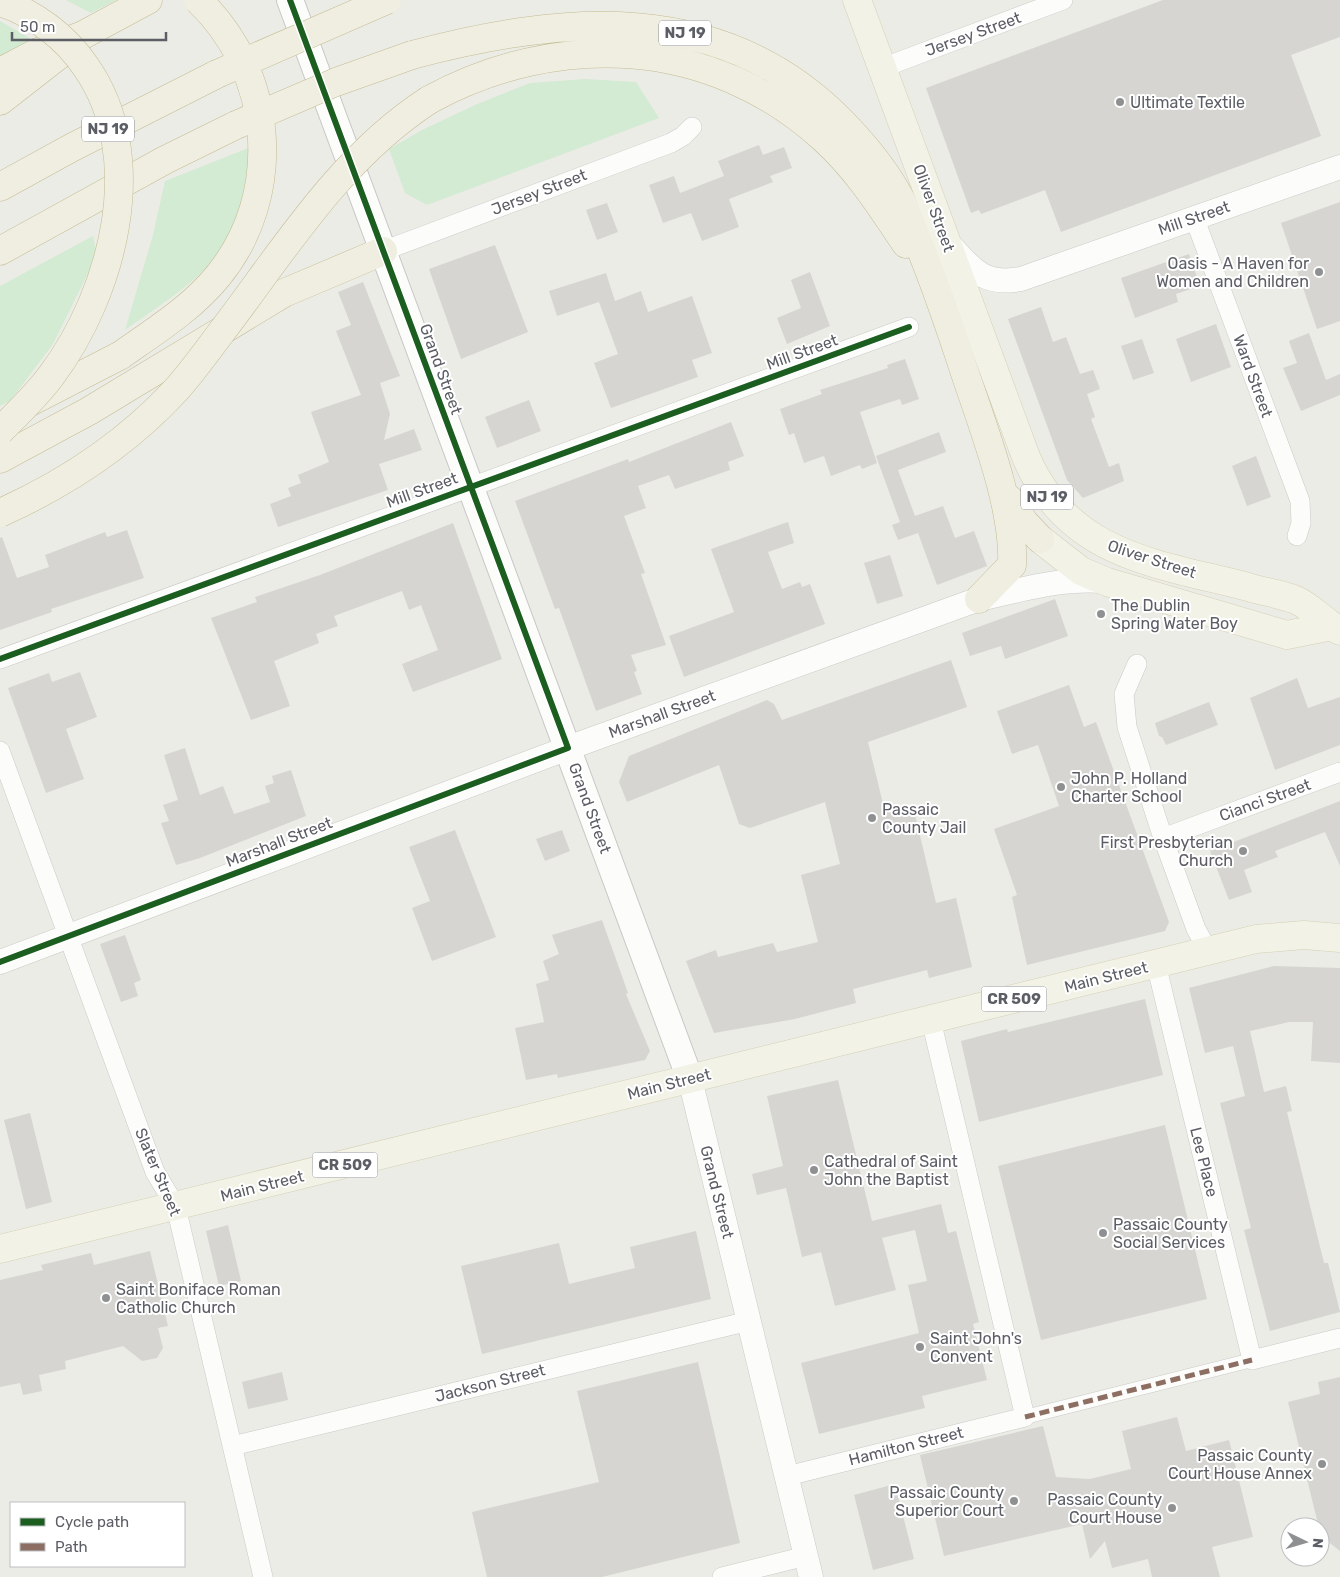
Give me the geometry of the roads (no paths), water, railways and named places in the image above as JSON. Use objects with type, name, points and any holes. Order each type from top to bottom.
[{"type":"highway","points":[[0,72],[38,52],[83,35],[148,0]]},
{"type":"highway","points":[[0,417],[121,355],[193,302],[218,276],[243,236],[258,190],[263,143],[256,95],[238,50],[225,30],[198,0]]},
{"type":"highway","name":"NJ 19","points":[[0,187],[71,148],[217,74],[387,0]]},
{"type":"highway","points":[[0,2],[28,14],[47,26],[75,53],[93,77],[112,118],[117,140],[120,177],[112,237],[89,309],[69,348],[52,375],[33,399],[0,431]]},
{"type":"highway","name":"NJ 19","points":[[0,251],[157,165],[236,125],[336,82],[412,55],[503,33],[596,24],[662,28],[698,36],[745,53],[792,78],[822,102],[873,157],[899,196],[939,293],[997,473],[1010,502],[1040,540]]},
{"type":"highway","points":[[0,101],[83,35]]},
{"type":"highway","points":[[0,513],[72,476],[125,438],[152,415],[199,362],[342,173],[390,128],[429,100],[456,86],[491,71],[542,58],[603,52],[656,58],[693,66],[722,76],[763,96],[801,120],[846,161],[865,184],[939,293]]},
{"type":"highway","points":[[0,459],[89,411],[277,297],[316,278],[383,250]]},
{"type":"highway","points":[[979,599],[1012,565],[1012,534],[997,473]]},
{"type":"main road","name":"Grand Street","points":[[290,0],[690,1079]]},
{"type":"main road","name":"Oliver Street","points":[[857,0],[1026,458],[1040,487],[1061,513],[1087,535],[1119,551],[1297,600],[1336,629]]},
{"type":"main road","name":"Oliver Street","points":[[1040,540],[1082,571],[1107,582],[1287,635],[1336,629]]},
{"type":"main road","name":"Main Street","points":[[0,1249],[1256,939],[1283,936],[1340,938]]},
{"type":"street","name":"Jersey Street","points":[[882,68],[1063,0]]},
{"type":"street","name":"Jersey Street","points":[[383,250],[671,143],[692,128]]},
{"type":"street","name":"Mill Street","points":[[946,242],[982,276],[1004,282],[1041,274],[1194,217],[1340,167]]},
{"type":"street","name":"Ward Street","points":[[1194,217],[1300,502],[1301,523],[1297,536]]},
{"type":"street","name":"Mill Street","points":[[0,659],[909,327]]},
{"type":"street","name":"Marshall Street","points":[[0,962],[568,748],[979,599],[1034,585],[1064,580],[1107,582]]},
{"type":"street","points":[[1137,664],[1124,694],[1127,727],[1162,838],[1196,929],[1208,951]]},
{"type":"street","name":"Slater Street","points":[[0,751],[155,1172],[176,1207],[263,1577]]},
{"type":"street","name":"Cianci Street","points":[[1162,838],[1340,772]]},
{"type":"street","name":"Lee Place","points":[[1156,964],[1252,1360]]},
{"type":"street","points":[[931,1020],[1025,1417],[1340,1338]]},
{"type":"street","name":"Grand Street","points":[[690,1079],[809,1567]]},
{"type":"street","name":"Jackson Street","points":[[232,1446],[749,1321]]},
{"type":"street","name":"Hamilton Street","points":[[786,1476],[1025,1417]]},
{"type":"street","points":[[722,1577],[809,1567]]},
{"type":"place","name":"Ultimate Textile","points":[[1120,102]]},
{"type":"place","name":"Oasis - A Haven for Women and Children","points":[[1319,272]]},
{"type":"place","name":"The Dublin Spring Water Boy","points":[[1101,614]]},
{"type":"place","name":"John P. Holland Charter School","points":[[1061,787]]},
{"type":"place","name":"Passaic County Jail","points":[[872,818]]},
{"type":"place","name":"First Presbyterian Church","points":[[1243,851]]},
{"type":"place","name":"Cathedral of Saint John the Baptist","points":[[814,1170]]},
{"type":"place","name":"Passaic County Social Services","points":[[1103,1233]]},
{"type":"place","name":"Saint Boniface Roman Catholic Church","points":[[106,1298]]},
{"type":"place","name":"Saint John's Convent","points":[[920,1347]]},
{"type":"place","name":"Passaic County Court House Annex","points":[[1322,1464]]},
{"type":"place","name":"Passaic County Superior Court","points":[[1014,1501]]},
{"type":"place","name":"Passaic County Court House","points":[[1172,1508]]}]
